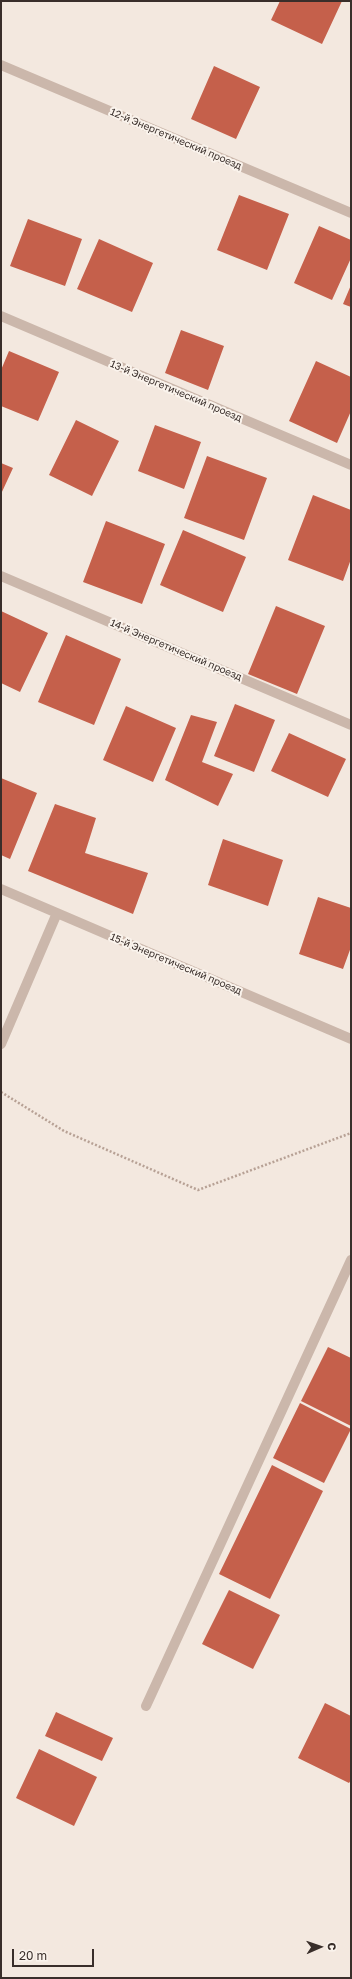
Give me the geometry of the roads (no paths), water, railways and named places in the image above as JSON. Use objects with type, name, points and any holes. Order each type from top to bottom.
[{"type":"street","name":"12-й Энергетический проезд","points":[[1,65],[351,213]]},
{"type":"street","name":"13-й Энергетический проезд","points":[[1,316],[351,465]]},
{"type":"street","name":"14-й Энергетический проезд","points":[[1,576],[351,725]]},
{"type":"street","name":"15-й Энергетический проезд","points":[[1,889],[351,1039]]},
{"type":"street","points":[[1,1044],[57,913]]},
{"type":"street","points":[[146,1706],[351,1260]]}]
